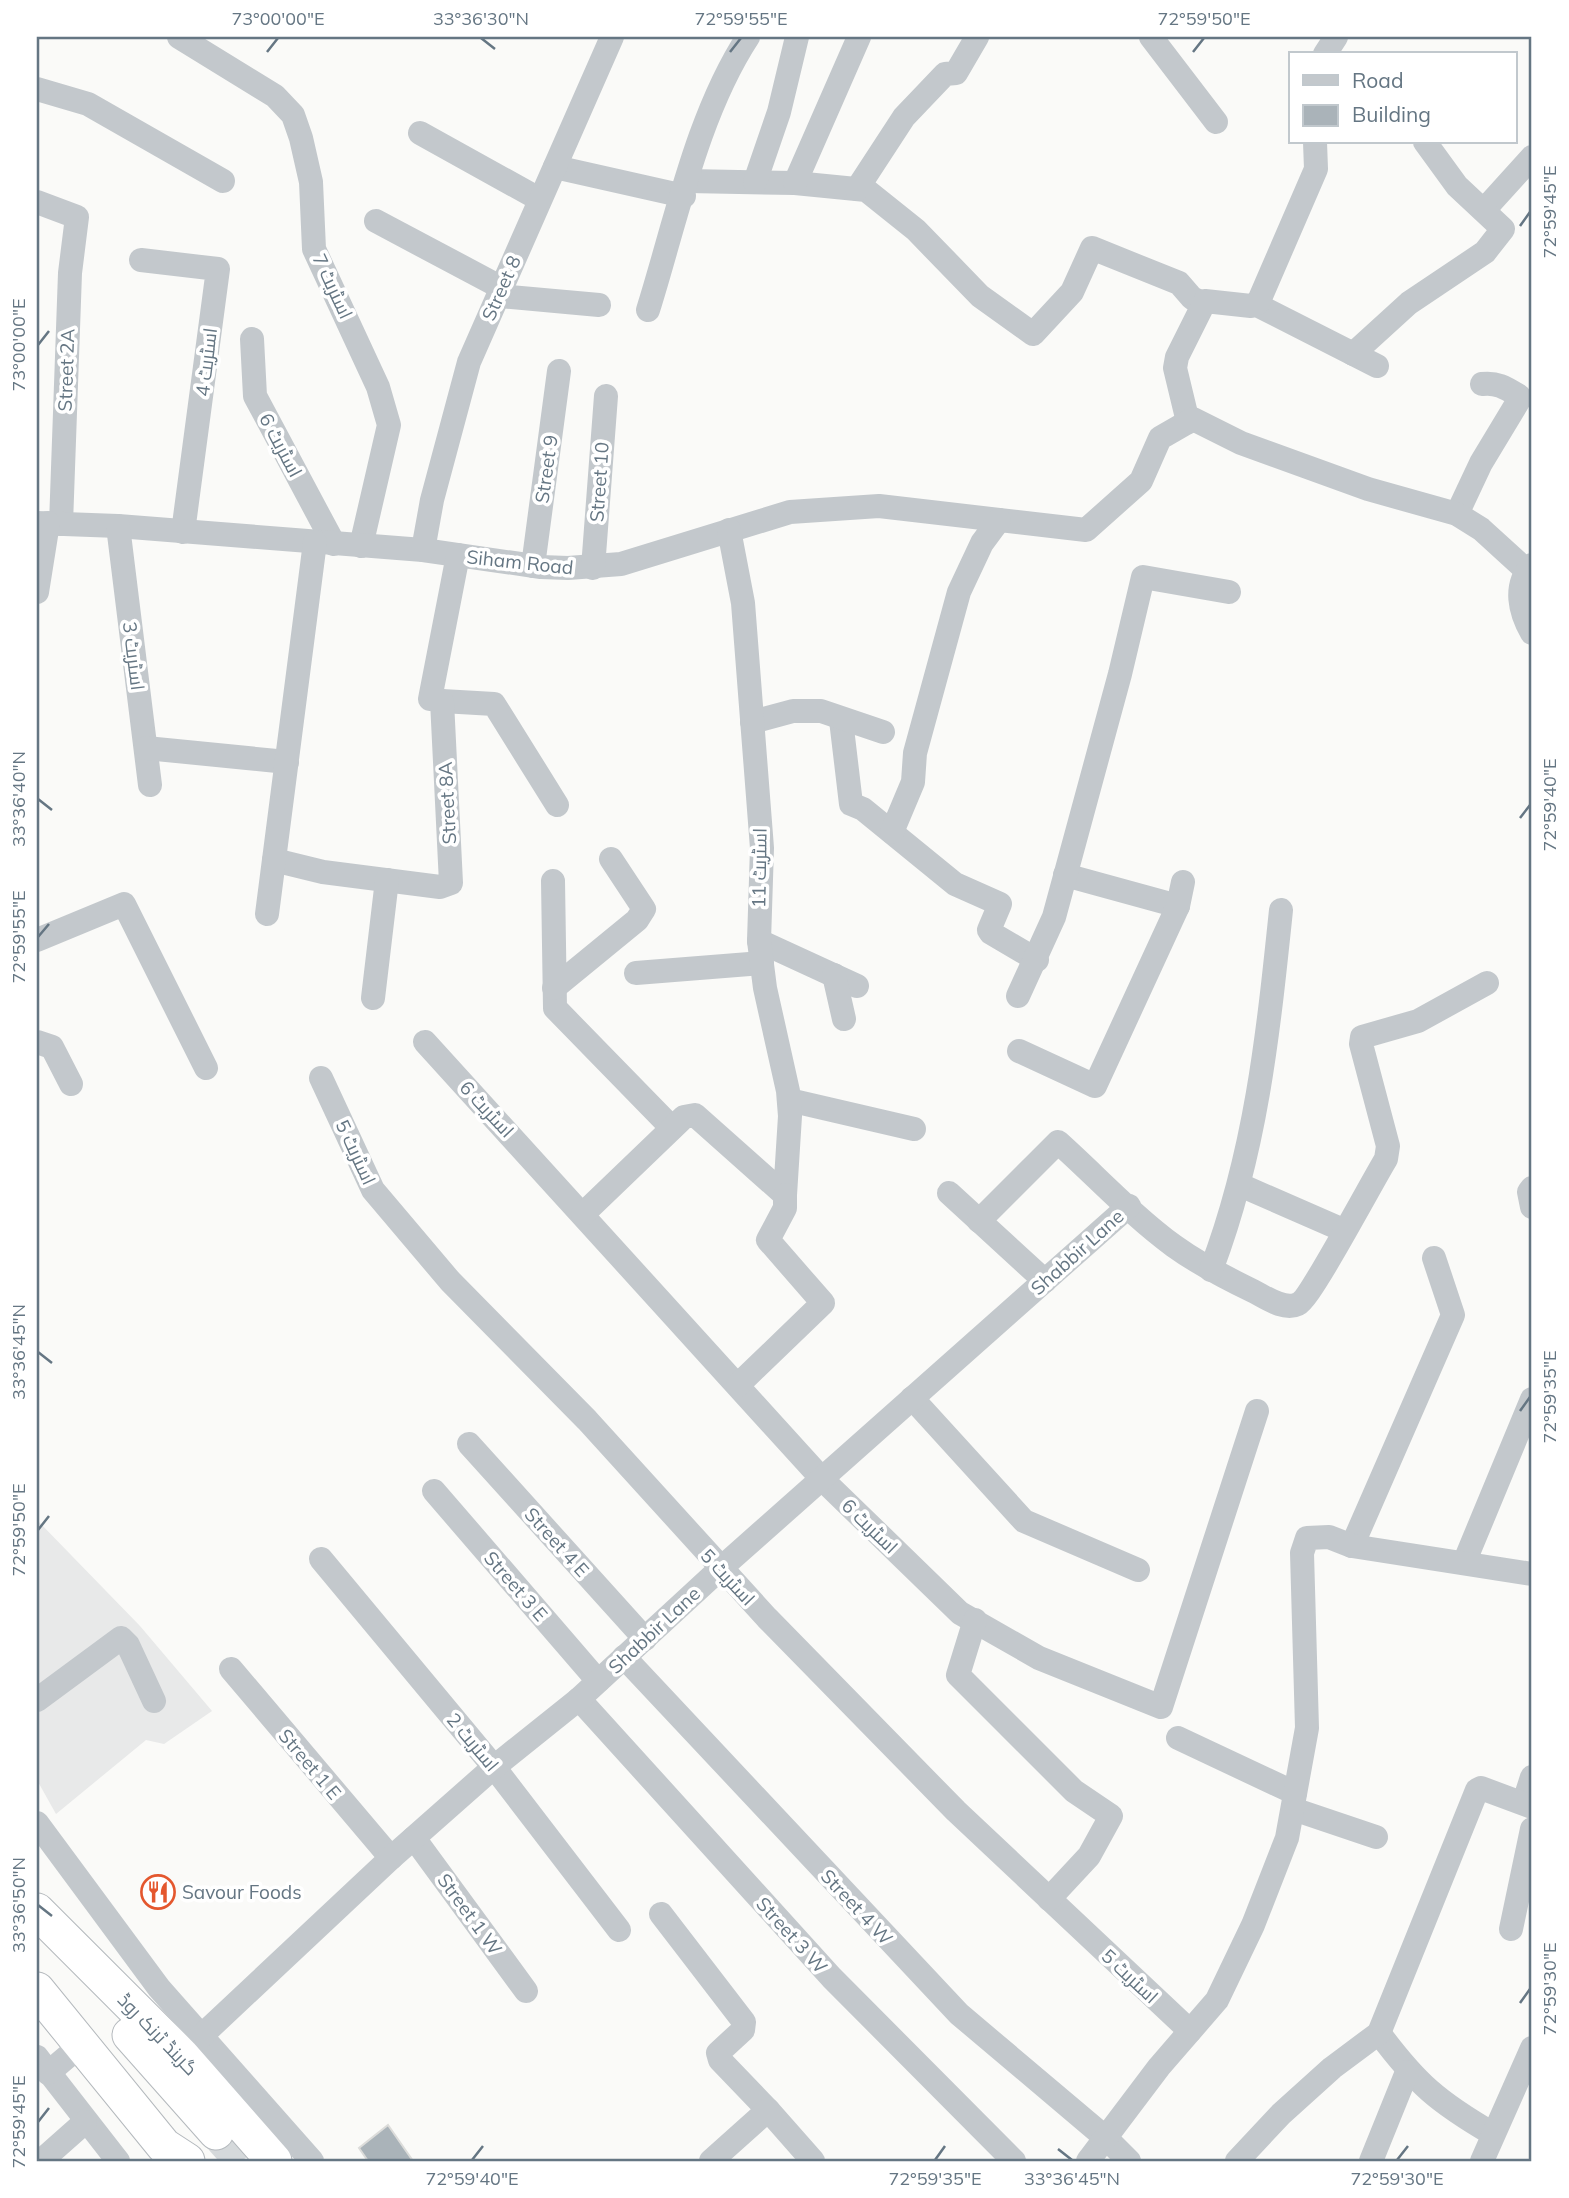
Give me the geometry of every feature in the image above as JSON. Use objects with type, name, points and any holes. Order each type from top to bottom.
[{"type":"highway","name":"گرینڈ ٹرنک روڈ","points":[[38,1913],[191,2046],[274,2161]]},
{"type":"highway","points":[[38,1913],[129,2034],[219,2135]]},
{"type":"highway","points":[[38,1994],[172,2156]]},
{"type":"street","name":"اسٹریٹ 7","points":[[179,37],[275,96],[293,115],[311,182],[314,249],[378,387],[389,425],[361,546]]},
{"type":"street","name":"Street 8","points":[[423,550],[432,500],[469,362],[612,37]]},
{"type":"street","points":[[648,310],[707,117],[733,59],[748,37]]},
{"type":"street","points":[[755,182],[779,112],[797,37]]},
{"type":"street","points":[[795,183],[859,37]]},
{"type":"street","points":[[857,189],[904,117],[945,74],[956,73],[977,37]]},
{"type":"street","points":[[1151,37],[1216,122]]},
{"type":"street","points":[[1326,52],[1336,37]]},
{"type":"street","points":[[37,89],[88,104],[223,181]]},
{"type":"street","points":[[420,133],[539,199]]},
{"type":"street","points":[[1255,304],[1316,169],[1315,144]]},
{"type":"street","points":[[1353,354],[1409,303],[1485,252],[1503,229],[1457,186],[1426,144]]},
{"type":"street","points":[[1484,210],[1532,157]]},
{"type":"street","points":[[555,167],[686,188],[755,182],[866,190],[893,209],[980,296],[1006,318],[1033,334],[1072,292],[1092,248],[1179,283],[1192,298],[1202,303]]},
{"type":"street","name":"Street 2A","points":[[37,202],[77,217],[48,523]]},
{"type":"street","points":[[376,221],[501,292],[599,305]]},
{"type":"street","name":"اسٹریٹ 4","points":[[141,260],[218,269],[183,532]]},
{"type":"street","points":[[1377,366],[1255,304],[1205,300],[1177,357],[1175,369],[1188,422],[1193,419],[1241,443],[1368,489],[1457,514],[1481,529],[1530,568],[1520,593],[1520,605],[1532,633]]},
{"type":"street","name":"اسٹریٹ 6","points":[[252,339],[255,396],[325,543]]},
{"type":"street","name":"Street 9","points":[[533,566],[559,371]]},
{"type":"street","points":[[1457,514],[1480,463],[1519,400],[1519,396],[1503,387],[1491,383],[1482,384]]},
{"type":"street","name":"Street 10","points":[[593,568],[606,396]]},
{"type":"street","name":"Siham Road","points":[[48,523],[423,550],[533,566],[593,568],[621,564],[790,512],[879,506],[1078,531],[1086,530],[1106,516],[1122,496],[1141,481],[1160,438],[1188,422]]},
{"type":"street","points":[[892,832],[913,782],[915,752],[959,592],[982,543],[999,520]]},
{"type":"street","points":[[37,592],[48,523]]},
{"type":"street","name":"اسٹریٹ 3","points":[[118,526],[150,785]]},
{"type":"street","name":"اسٹریٹ 11","points":[[729,530],[743,603],[762,848],[761,952],[789,1100],[781,1193],[786,1208],[768,1240],[823,1303],[738,1385]]},
{"type":"street","points":[[267,914],[287,762],[325,543]]},
{"type":"street","name":"Street 8A","points":[[274,860],[323,872],[440,887],[451,883],[442,701],[430,699],[458,555]]},
{"type":"street","points":[[1018,996],[1037,960],[1065,875],[1143,577],[1229,592]]},
{"type":"street","points":[[442,701],[494,704],[557,805]]},
{"type":"street","points":[[752,722],[808,710],[821,711],[841,720],[883,732]]},
{"type":"street","points":[[841,720],[851,804],[863,809],[955,884],[1000,904],[989,930],[1037,960]]},
{"type":"street","points":[[146,748],[287,762]]},
{"type":"street","points":[[554,988],[642,914],[644,909],[611,859]]},
{"type":"street","points":[[1019,1051],[1095,1086],[1180,894],[1065,875]]},
{"type":"street","points":[[373,998],[387,880]]},
{"type":"street","points":[[553,881],[555,1008],[672,1128]]},
{"type":"street","points":[[37,940],[124,904],[206,1068]]},
{"type":"street","points":[[1211,1270],[1240,1185],[1266,1061],[1281,910]]},
{"type":"street","points":[[636,973],[761,952],[834,975],[857,986]]},
{"type":"street","points":[[834,975],[844,1019]]},
{"type":"street","points":[[979,1221],[1058,1142],[1172,1245],[1211,1270],[1281,1305],[1296,1306],[1307,1298],[1319,1279],[1343,1230],[1387,1159],[1388,1146],[1361,1044],[1362,1037],[1418,1021],[1486,983]]},
{"type":"street","points":[[37,1042],[52,1047],[71,1084]]},
{"type":"street","name":"اسٹریٹ 6","points":[[425,1042],[823,1480],[960,1614],[1039,1658],[1161,1707],[1257,1411]]},
{"type":"street","name":"اسٹریٹ 5","points":[[321,1078],[373,1190],[410,1236],[586,1420],[720,1569],[956,1811],[1190,2031]]},
{"type":"street","points":[[789,1100],[914,1129]]},
{"type":"street","points":[[583,1214],[684,1117],[695,1115],[781,1193]]},
{"type":"street","points":[[1240,1185],[1343,1230]]},
{"type":"street","points":[[1532,1188],[1529,1192],[1532,1207]]},
{"type":"street","points":[[949,1193],[1045,1281]]},
{"type":"street","name":"Shabbir Lane","points":[[191,2046],[391,1858],[494,1767],[579,1699],[720,1569],[1129,1206]]},
{"type":"street","points":[[1352,1546],[1453,1315],[1434,1258]]},
{"type":"street","points":[[912,1398],[1024,1521],[1138,1570]]},
{"type":"street","points":[[1464,1563],[1532,1399]]},
{"type":"street","name":"Street 4 E","points":[[469,1444],[645,1639]]},
{"type":"street","name":"Street 3 E","points":[[433,1491],[598,1681]]},
{"type":"street","points":[[1088,2161],[1159,2067],[1217,2000],[1253,1925],[1287,1838],[1307,1728],[1302,1553],[1307,1538],[1329,1537],[1352,1546],[1532,1573]]},
{"type":"street","name":"اسٹریٹ 2","points":[[321,1559],[494,1767],[619,1930]]},
{"type":"street","points":[[975,1620],[958,1675],[1074,1791],[1111,1816],[1089,1856],[1049,1899]]},
{"type":"street","points":[[37,1700],[121,1638],[128,1645],[154,1701]]},
{"type":"street","name":"Street 4 W","points":[[624,1657],[959,2014],[1107,2138],[1129,2161]]},
{"type":"street","name":"Street 1 E","points":[[231,1669],[391,1858]]},
{"type":"street","name":"Street 3 W","points":[[579,1699],[832,1978],[1014,2161]]},
{"type":"street","points":[[1178,1738],[1294,1801],[1376,1837]]},
{"type":"street","points":[[1237,2161],[1281,2114],[1322,2077],[1379,2033],[1477,1790],[1482,1788],[1528,1804],[1532,1777]]},
{"type":"street","points":[[37,1823],[159,1988],[191,2046],[312,2161]]},
{"type":"street","points":[[1511,1929],[1532,1829]]},
{"type":"street","name":"Street 1 W","points":[[414,1838],[526,1991]]},
{"type":"street","points":[[661,1914],[744,2021],[743,2030],[718,2053],[720,2060],[813,2161]]},
{"type":"street","points":[[1379,2033],[1407,2071],[1445,2106],[1493,2134]]},
{"type":"street","points":[[81,2045],[43,2065],[118,2161]]},
{"type":"street","points":[[1482,2161],[1532,2048]]},
{"type":"street","points":[[1371,2161],[1407,2071]]},
{"type":"street","points":[[711,2161],[768,2110]]},
{"type":"street","points":[[41,2161],[85,2122]]},
{"type":"shaded area","points":[[37,1520],[140,1626],[212,1711],[164,1744],[146,1740],[56,1814],[37,1780]]},
{"type":"building","points":[[388,2125],[413,2161],[368,2161],[359,2148]]},
{"type":"tunnel","points":[[219,2135],[242,2161]]},
{"type":"place","name":"Savour Foods","points":[[158,1892]]}]
